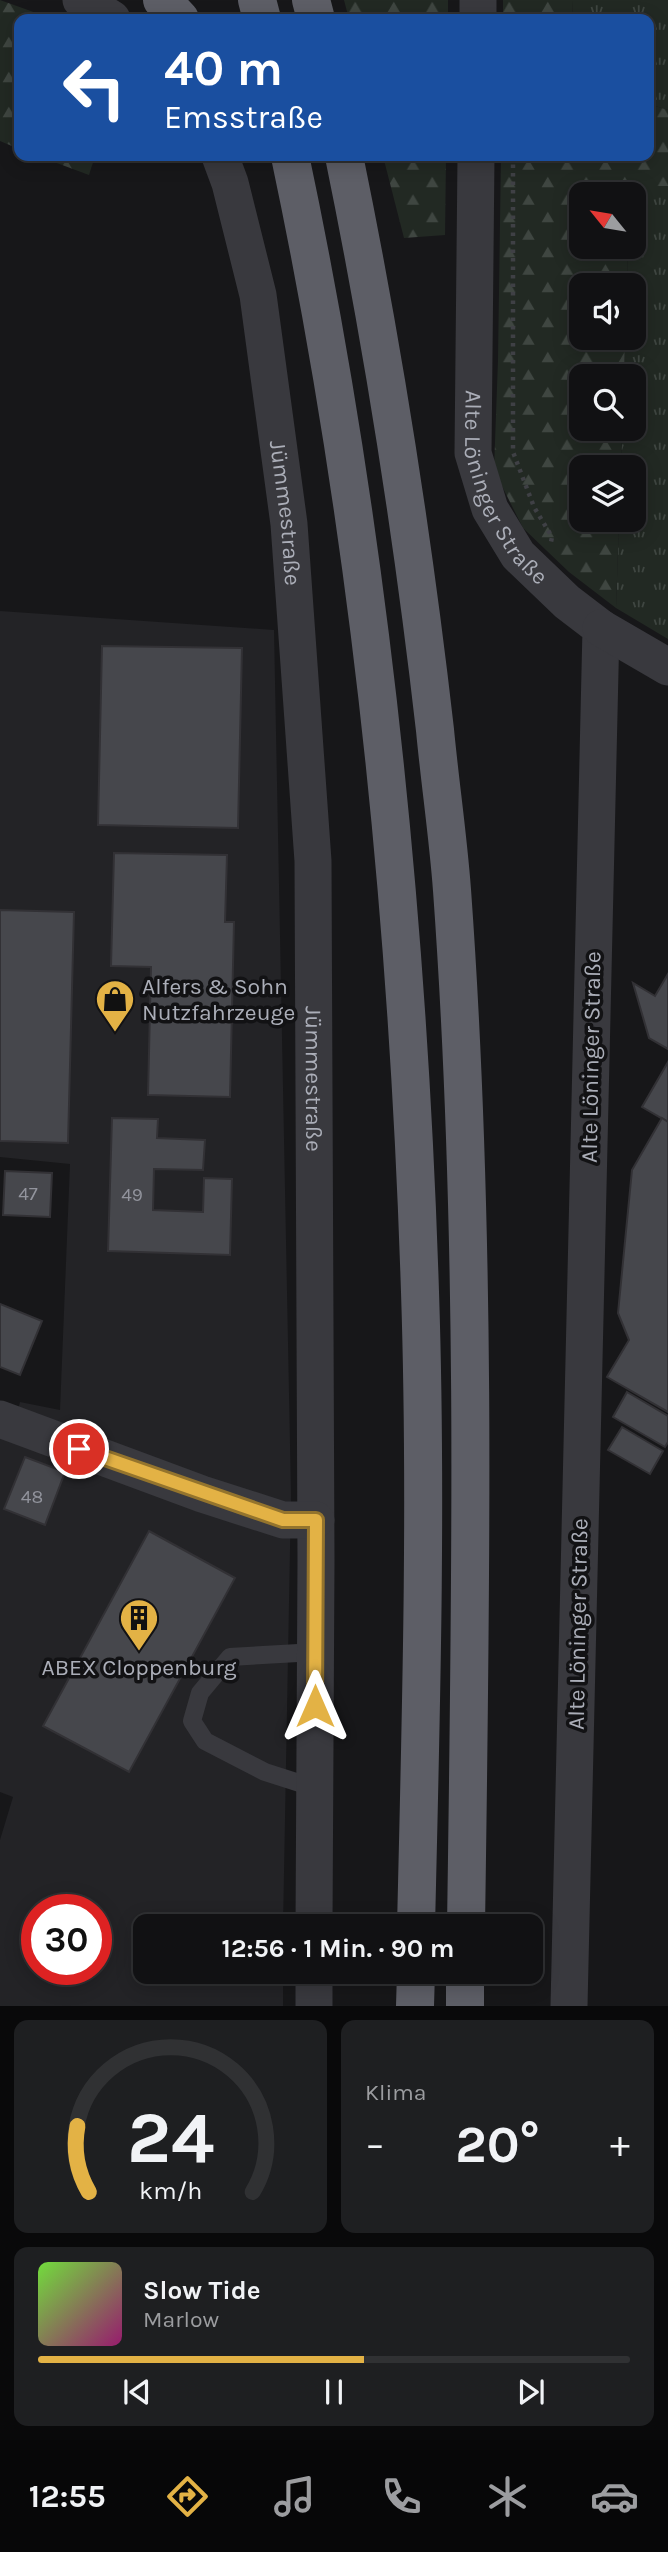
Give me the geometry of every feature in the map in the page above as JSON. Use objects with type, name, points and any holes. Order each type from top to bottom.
[{"type":"highway","points":[[162,0],[175,14]]},
{"type":"highway","points":[[266,161],[298,286],[339,546],[362,573]]},
{"type":"highway","points":[[291,161],[317,284],[362,573],[384,747],[406,1011],[420,1292],[424,1562],[416,1914]]},
{"type":"highway","points":[[345,161],[372,292],[421,607],[452,887],[468,1199],[471,1565],[466,1914]]},
{"type":"highway","points":[[415,1984],[415,2006]]},
{"type":"highway","points":[[465,1984],[465,2006]]},
{"type":"street","points":[[81,0],[104,14]]},
{"type":"street","name":"Jümmestraße","points":[[222,161],[230,183],[258,295],[285,497],[313,861],[316,1520],[314,1914]]},
{"type":"street","name":"Alte Löninger Straße","points":[[476,161],[473,453],[490,509],[518,555],[567,602],[601,628],[569,2006]]},
{"type":"street","points":[[601,628],[668,667]]},
{"type":"street","points":[[0,1419],[202,1494],[283,1520],[316,1520]]},
{"type":"street","points":[[314,1984],[314,2006]]},
{"type":"lane","points":[[315,1788],[265,1772],[205,1741],[192,1721],[200,1693],[230,1657],[316,1652]]},
{"type":"path","points":[[513,161],[513,452],[534,507],[552,537],[547,583]]},
{"type":"shaded area","points":[[0,611],[274,630],[291,1495],[283,1914],[133,1914],[133,1984],[283,1984],[283,2006],[0,2006],[0,1840],[13,1797],[0,1792],[0,1429],[12,1433],[20,1402],[60,1410],[70,1164],[0,1157]]},
{"type":"green space","points":[[0,0],[39,14],[14,14],[14,147],[0,141]]},
{"type":"green space","points":[[344,0],[448,0],[448,14],[348,14]]},
{"type":"green space","points":[[503,0],[572,0],[573,14],[503,14]]},
{"type":"green space","points":[[572,0],[668,0],[668,110],[654,106],[654,14],[573,14]]},
{"type":"green space","points":[[654,106],[668,110],[668,186],[646,186],[646,182],[569,182],[569,259],[628,259],[627,273],[569,273],[569,350],[625,350],[624,364],[569,364],[569,441],[622,441],[621,455],[569,455],[569,532],[619,532],[616,608],[569,572],[523,528],[494,470],[501,161],[654,161]]},
{"type":"green space","points":[[51,161],[93,161],[89,175]]},
{"type":"green space","points":[[384,161],[446,161],[445,235],[404,238]]},
{"type":"green space","points":[[646,186],[668,186],[668,639],[616,608],[619,532],[646,532],[646,455],[621,455],[622,441],[646,441],[646,364],[624,364],[625,350],[646,350],[646,273],[627,273],[628,259],[646,259]]},
{"type":"building","points":[[102,646],[242,648],[238,828],[98,825]]},
{"type":"building","points":[[114,853],[227,855],[225,922],[234,922],[230,1097],[148,1095],[151,967],[111,966]]},
{"type":"building","points":[[0,910],[74,912],[68,1143],[0,1141]]},
{"type":"building","points":[[668,974],[668,1049],[649,1038],[633,983],[655,996]]},
{"type":"building","points":[[668,1062],[668,1122],[642,1107]]},
{"type":"building","points":[[112,1118],[158,1119],[157,1138],[205,1140],[203,1170],[154,1169],[153,1210],[203,1212],[204,1178],[232,1179],[230,1255],[108,1251]]},
{"type":"building","points":[[662,1118],[668,1122],[668,1412],[607,1377],[629,1340],[618,1313],[632,1170]]},
{"type":"building","points":[[5,1171],[52,1173],[50,1217],[3,1215]]},
{"type":"building","points":[[0,1304],[42,1321],[20,1375],[0,1367]]},
{"type":"building","points":[[627,1392],[668,1416],[668,1442],[665,1447],[613,1417]]},
{"type":"building","points":[[622,1427],[663,1451],[650,1474],[608,1450]]},
{"type":"building","points":[[25,1457],[65,1472],[45,1525],[4,1509]]},
{"type":"building","name":"ABEX Cloppenburg","points":[[149,1531],[235,1578],[129,1772],[43,1726]]},
{"type":"place","name":"Alfers & Sohn Nutzfahrzeuge","points":[[115,1033]]},
{"type":"place","name":"ABEX Cloppenburg","points":[[139,1652]]},
{"type":"route","points":[[79,1449],[283,1520],[316,1520],[315,1706]]}]
